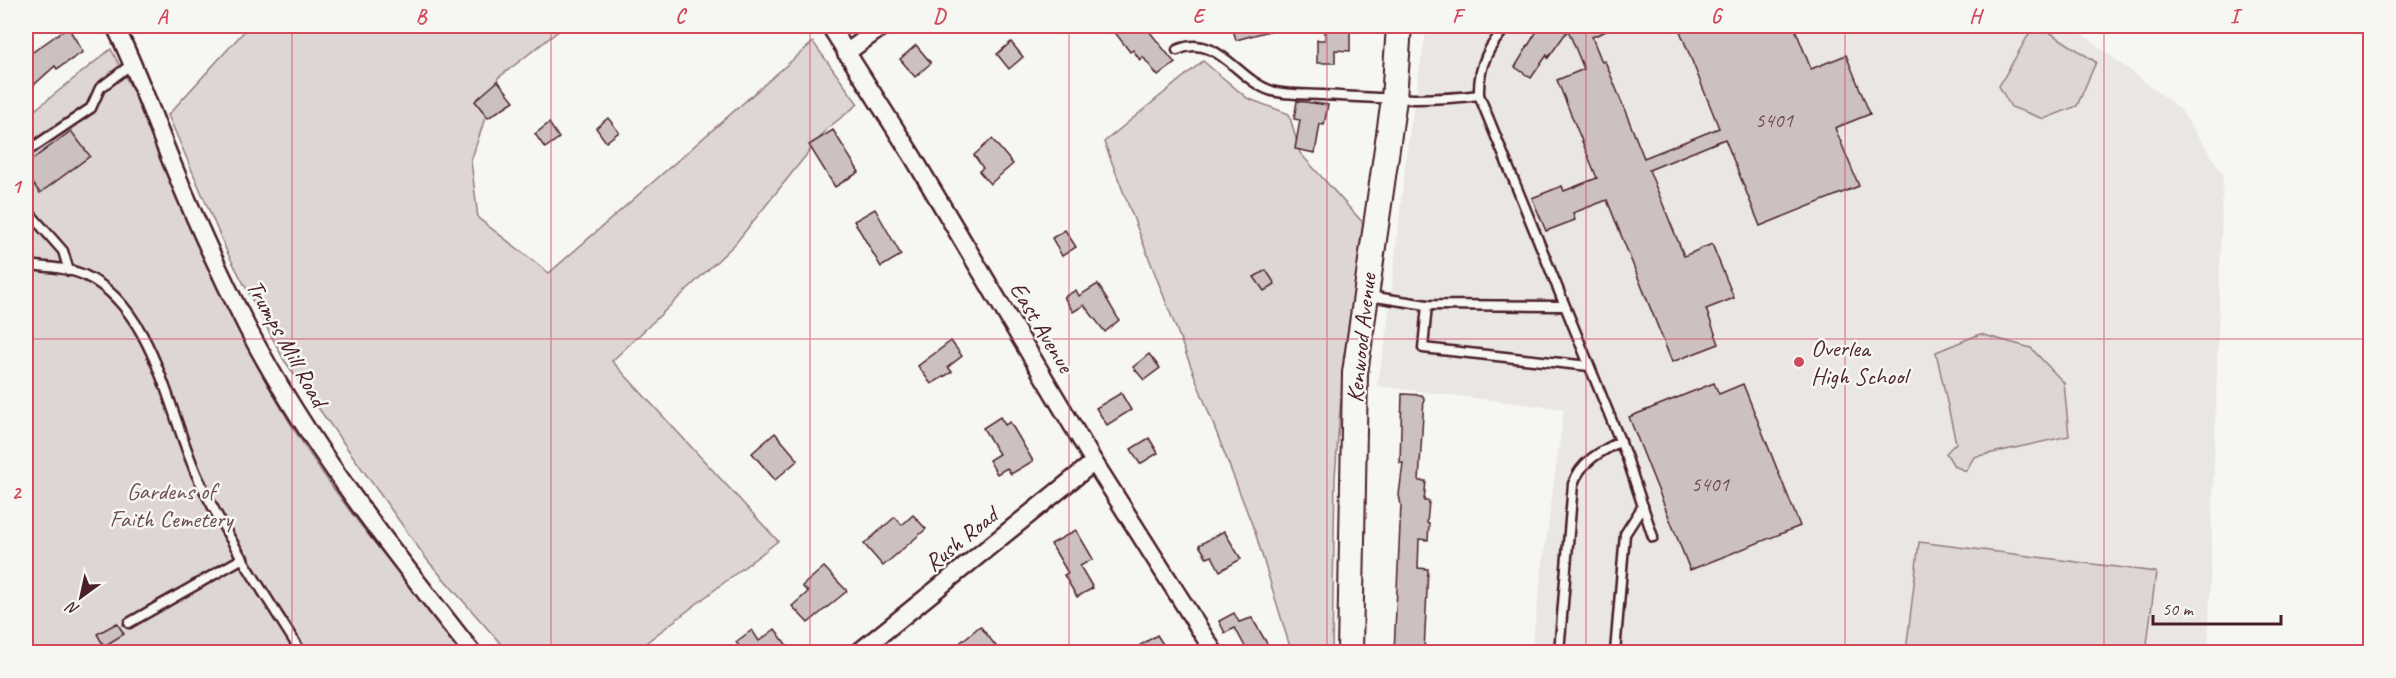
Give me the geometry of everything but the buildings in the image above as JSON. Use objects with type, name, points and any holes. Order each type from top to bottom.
[{"type":"main road","name":"Kenwood Avenue","points":[[1350,652],[1355,373],[1395,99],[1399,26]]},
{"type":"street","name":"Trumps Mill Road","points":[[115,26],[133,63],[198,221],[254,339],[313,440],[387,543],[472,652]]},
{"type":"street","name":"East Avenue","points":[[830,26],[913,156],[1094,462],[1214,652]]},
{"type":"street","points":[[846,53],[883,26]]},
{"type":"street","name":"Rush Road","points":[[859,652],[1094,462]]},
{"type":"lane","points":[[1508,26],[1490,47],[1481,65],[1478,77],[1479,95],[1563,306],[1621,441],[1653,537]]},
{"type":"lane","points":[[1177,50],[1186,45],[1210,47],[1247,76],[1272,91],[1395,99],[1479,95]]},
{"type":"lane","points":[[26,152],[91,108],[100,88],[133,63]]},
{"type":"lane","points":[[26,209],[63,250],[69,271]]},
{"type":"lane","points":[[26,265],[84,275],[124,308],[136,323],[199,479],[243,558],[301,652]]},
{"type":"lane","points":[[1365,296],[1427,305],[1563,306]]},
{"type":"lane","points":[[1427,305],[1423,348],[1589,366]]},
{"type":"lane","points":[[1559,652],[1573,484],[1577,472],[1585,463],[1621,441]]},
{"type":"lane","points":[[1615,652],[1625,534],[1643,506]]},
{"type":"lane","points":[[129,623],[243,558]]},
{"type":"shaded area","name":"Overlea High School","points":[[1427,26],[2081,26],[2081,33],[2180,109],[2223,174],[2208,652],[1531,652],[1564,409],[1377,386],[1386,339],[1407,149]]},
{"type":"green space","points":[[249,26],[565,26],[498,78],[471,161],[478,218],[549,273],[813,42],[858,104],[828,128],[735,244],[612,361],[778,541],[634,652],[508,652],[428,561],[284,360],[227,252],[168,115]]},
{"type":"green space","points":[[2030,26],[2040,26],[2096,62],[2077,106],[2044,119],[2011,107],[1999,86],[2029,34]]},
{"type":"green space","name":"Gardens of Faith Cemetery","points":[[111,49],[155,138],[235,318],[280,406],[321,471],[344,502],[465,652],[26,652],[26,117]]},
{"type":"green space","points":[[1203,61],[1247,98],[1289,114],[1300,153],[1365,225],[1344,355],[1335,478],[1332,652],[1288,652],[1290,647],[1255,532],[1104,142]]},
{"type":"green space","points":[[1980,334],[2031,348],[2064,383],[2069,436],[1974,457],[1966,471],[1954,466],[1946,453],[1956,443],[1936,352]]},
{"type":"green space","points":[[1919,542],[2156,572],[2146,652],[1906,652]]},
{"type":"place","name":"Overlea High School","points":[[1799,362]]}]
